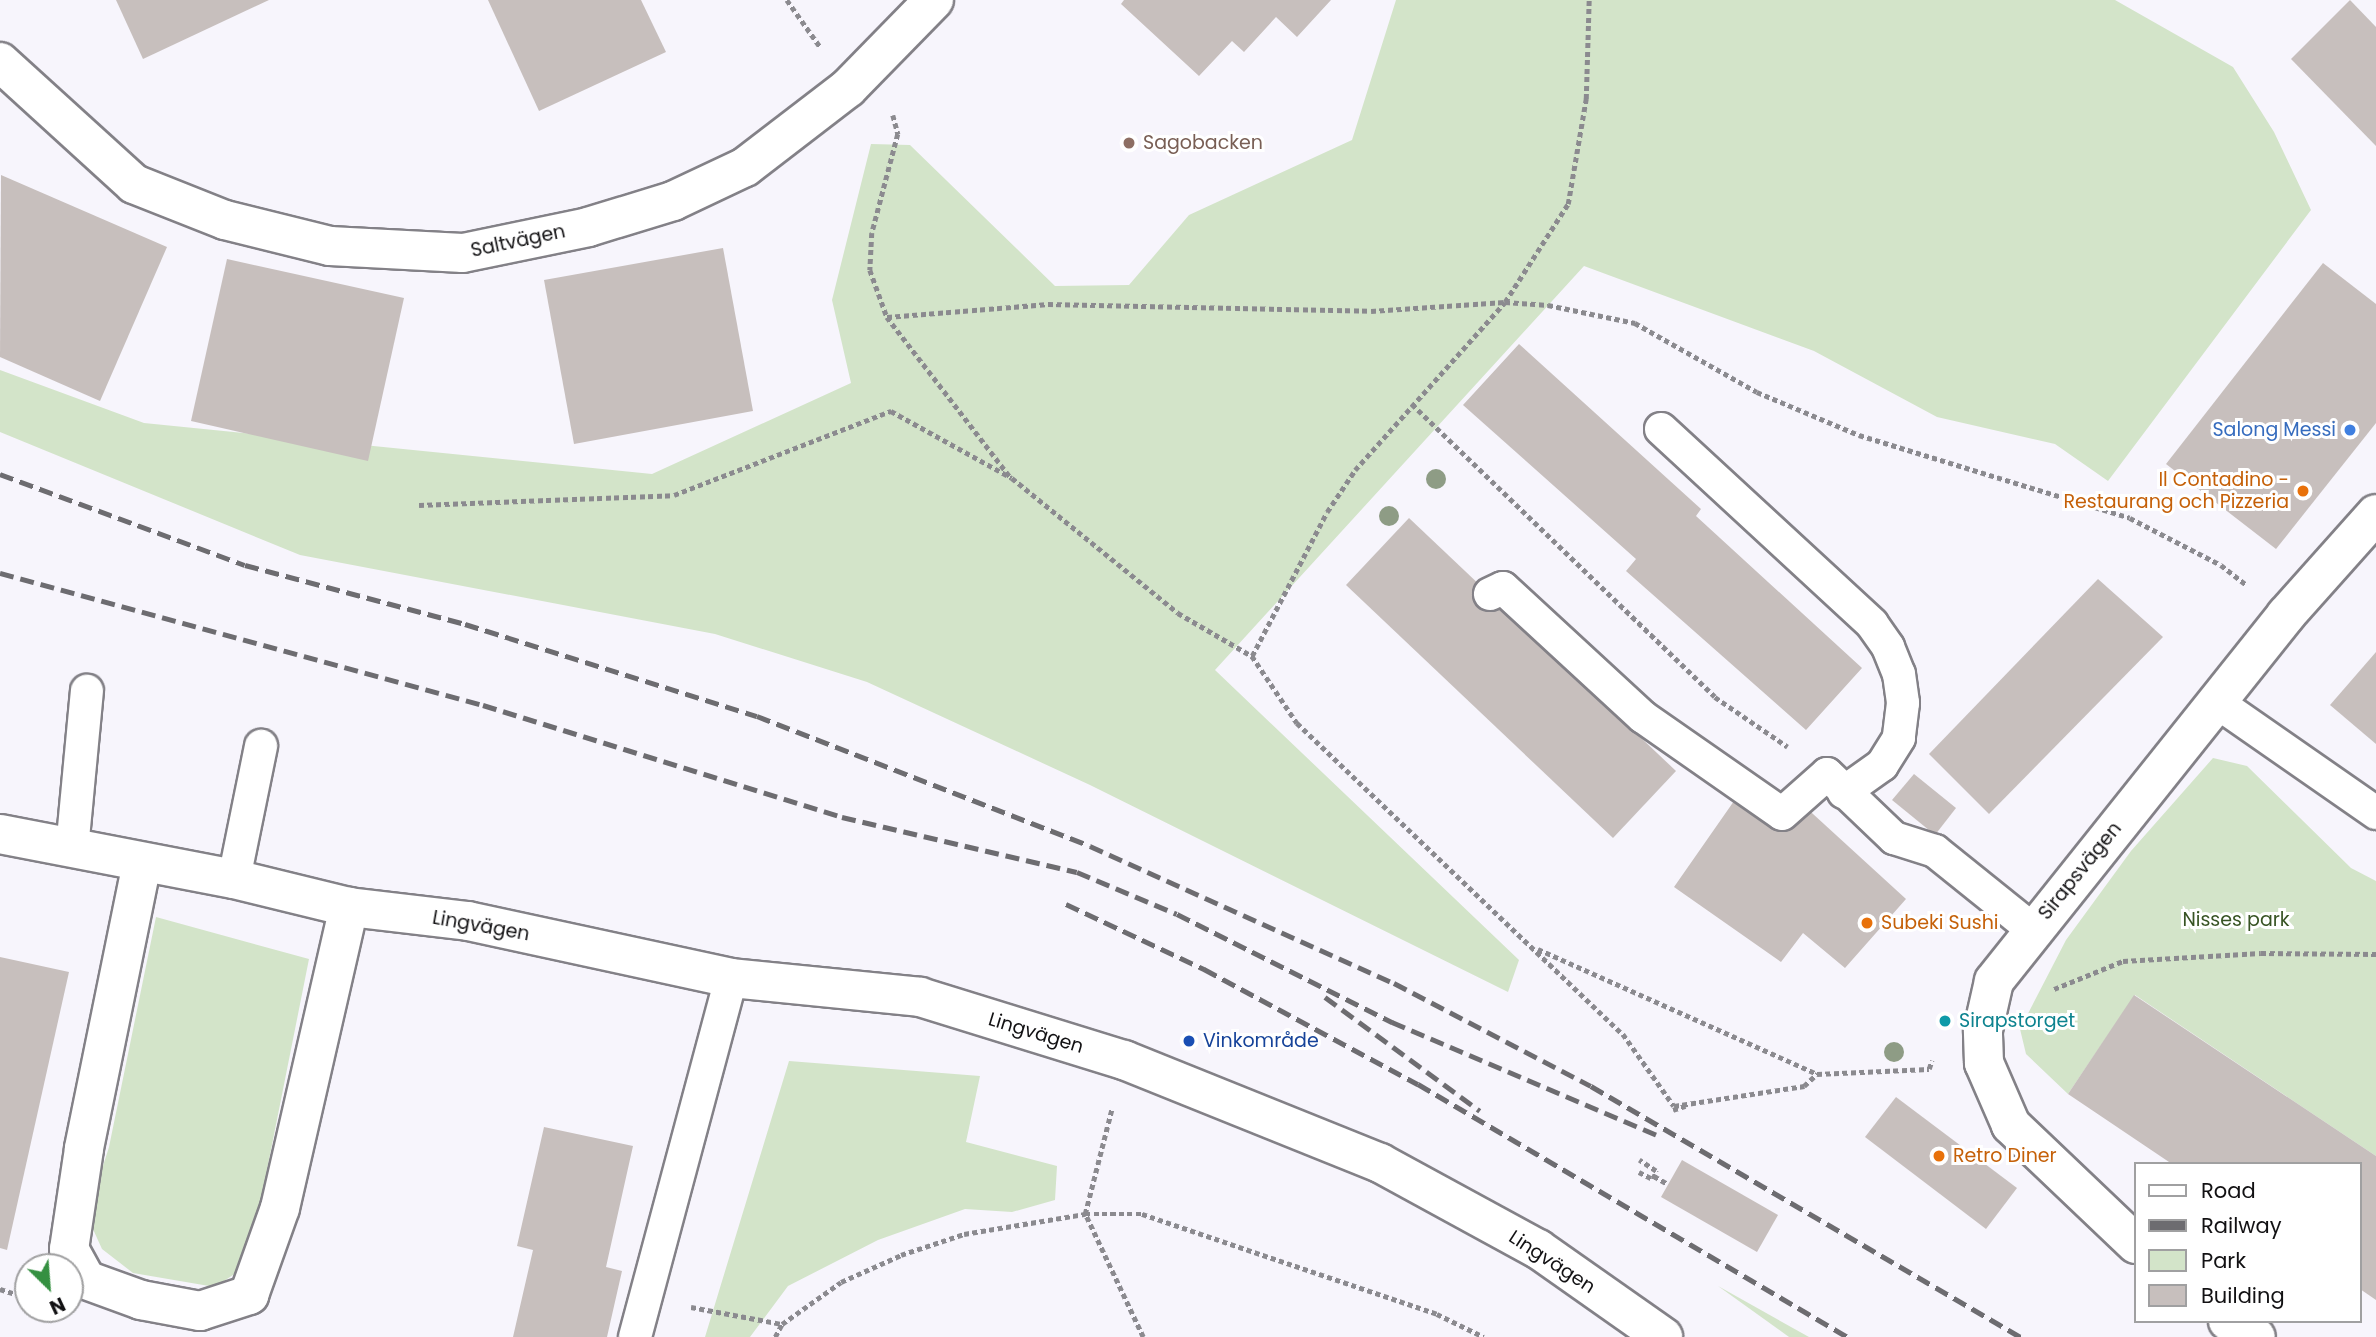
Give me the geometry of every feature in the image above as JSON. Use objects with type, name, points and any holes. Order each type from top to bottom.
[{"type":"street","name":"Saltvägen","points":[[0,62],[134,184],[225,220],[330,246],[463,253],[589,227],[673,201],[745,167],[848,88],[934,0]]},
{"type":"street","name":"Sirapsvägen","points":[[2134,1242],[2011,1125],[1984,1063],[1983,1030],[1994,981],[2032,929],[2287,615],[2376,514]]},
{"type":"street","name":"Lingvägen","points":[[0,834],[234,879],[348,907],[468,921],[731,978],[920,996],[1124,1060],[1380,1163],[1538,1249],[1663,1337]]},
{"type":"street","points":[[142,863],[85,1149],[69,1249],[86,1280],[141,1300],[200,1311],[249,1295],[280,1208],[348,907]]},
{"type":"street","points":[[2232,1323],[2256,1337]]},
{"type":"lane","points":[[1490,594],[1503,589],[1643,717],[1782,814],[1836,783],[1882,765],[1899,738],[1903,703],[1899,674],[1888,647],[1872,624],[1661,429]]},
{"type":"lane","points":[[72,849],[87,691]]},
{"type":"lane","points":[[2218,703],[2376,813]]},
{"type":"lane","points":[[234,879],[261,746]]},
{"type":"lane","points":[[1836,783],[1894,838],[1935,851],[2032,929]]},
{"type":"lane","points":[[635,1337],[731,978]]},
{"type":"path","points":[[787,0],[848,88],[890,105],[898,134],[872,233],[870,270],[887,317],[1012,478]]},
{"type":"path","points":[[1252,656],[1327,512],[1412,404],[1505,302],[1569,204],[1586,99],[1589,0]]},
{"type":"path","points":[[887,317],[1048,304],[1371,311],[1505,302],[1548,305],[1635,323],[1757,392],[1859,435],[2130,518],[2221,565],[2287,615]]},
{"type":"path","points":[[1412,404],[1715,697],[1836,783]]},
{"type":"path","points":[[419,505],[674,495],[891,411],[1012,478],[1178,613],[1252,656],[1297,723],[1535,947],[1623,1034],[1674,1105],[1804,1086],[1817,1074]]},
{"type":"path","points":[[1535,947],[1817,1074],[1929,1069],[1933,1057]]},
{"type":"path","points":[[1994,981],[2032,998],[2123,961],[2260,953],[2376,954]]},
{"type":"path","points":[[1124,1060],[1085,1214],[1143,1337]]},
{"type":"path","points":[[1672,1110],[1716,1099]]},
{"type":"path","points":[[1639,1160],[1656,1171],[1653,1180],[1639,1172]]},
{"type":"path","points":[[1654,1176],[1668,1184]]},
{"type":"path","points":[[775,1337],[782,1324],[841,1282],[901,1255],[964,1234],[1085,1214],[1142,1214],[1437,1314],[1484,1337]]},
{"type":"path","points":[[646,1298],[782,1324]]},
{"type":"green space","points":[[1396,0],[2115,0],[2233,67],[2274,132],[2311,210],[2108,481],[2055,444],[1937,417],[1814,351],[1584,266],[1215,670],[1519,960],[1508,992],[1090,785],[867,682],[715,634],[300,555],[0,432],[0,370],[144,423],[652,474],[851,383],[832,300],[871,144],[910,145],[1055,286],[1129,285],[1189,215],[1352,140]]},
{"type":"green space","name":"Nisses park","points":[[2213,758],[2247,766],[2351,868],[2376,881],[2376,1156],[2135,995],[2068,1094],[2026,1054],[2020,1029],[2066,940],[2131,851]]},
{"type":"green space","points":[[156,917],[309,959],[248,1265],[215,1287],[133,1273],[102,1249],[87,1216],[109,1147]]},
{"type":"green space","points":[[789,1061],[980,1076],[966,1142],[1057,1166],[1055,1200],[1012,1212],[965,1209],[878,1240],[788,1286],[750,1337],[705,1337]]},
{"type":"green space","points":[[1718,1286],[1809,1337],[1789,1337]]},
{"type":"building","points":[[116,0],[269,0],[143,59]]},
{"type":"building","points":[[488,0],[641,0],[666,52],[539,111]]},
{"type":"building","points":[[1124,0],[1331,0],[1297,37],[1276,17],[1244,52],[1232,41],[1199,76],[1121,4]]},
{"type":"building","points":[[2350,0],[2376,27],[2376,146],[2291,59]]},
{"type":"building","points":[[1,175],[167,247],[100,401],[0,357]]},
{"type":"building","points":[[723,248],[753,411],[574,444],[544,280]]},
{"type":"building","points":[[227,259],[404,298],[368,461],[191,421]]},
{"type":"building","points":[[2323,263],[2376,304],[2376,423],[2276,549],[2166,464]]},
{"type":"building","points":[[1519,344],[1701,509],[1696,516],[1862,668],[1806,730],[1626,571],[1636,559],[1463,405]]},
{"type":"building","points":[[1409,518],[1676,771],[1613,838],[1346,585]]},
{"type":"building","points":[[2098,579],[2163,637],[1989,814],[1929,754]]},
{"type":"building","points":[[2376,652],[2376,744],[2330,705]]},
{"type":"building","points":[[1914,774],[1956,808],[1935,835],[1892,800]]},
{"type":"building","points":[[1734,801],[1778,831],[1801,803],[1906,899],[1845,968],[1803,933],[1781,962],[1674,887]]},
{"type":"building","points":[[0,957],[69,972],[7,1250],[0,1248]]},
{"type":"building","points":[[2134,995],[2376,1156],[2376,1300],[2362,1290],[2362,1162],[2169,1162],[2068,1094]]},
{"type":"building","points":[[1896,1097],[2017,1188],[1986,1229],[1865,1137]]},
{"type":"building","points":[[544,1127],[633,1146],[606,1267],[622,1271],[607,1337],[513,1337],[533,1250],[517,1246]]},
{"type":"building","points":[[1682,1160],[1778,1215],[1757,1252],[1661,1197]]},
{"type":"railway","points":[[0,474],[245,565],[465,624],[757,716],[1090,846],[1394,983],[1591,1086],[2021,1337]]},
{"type":"railway","points":[[0,573],[483,705],[842,817],[1077,872],[1177,914],[1392,1022],[1659,1136]]},
{"type":"railway","points":[[1066,904],[1204,969],[1418,1084],[1848,1337]]},
{"type":"railway","points":[[1325,997],[1480,1111]]},
{"type":"place","name":"Sagobacken","points":[[1129,143]]},
{"type":"place","name":"Salong Messi","points":[[2350,430]]},
{"type":"place","name":"Il Contadino - Restaurang och Pizzeria","points":[[2303,491]]},
{"type":"place","name":"Subeki Sushi","points":[[1867,923]]},
{"type":"place","name":"Sirapstorget","points":[[1945,1021]]},
{"type":"place","name":"Vinkområde","points":[[1189,1041]]},
{"type":"place","name":"Retro Diner","points":[[1939,1156]]}]
